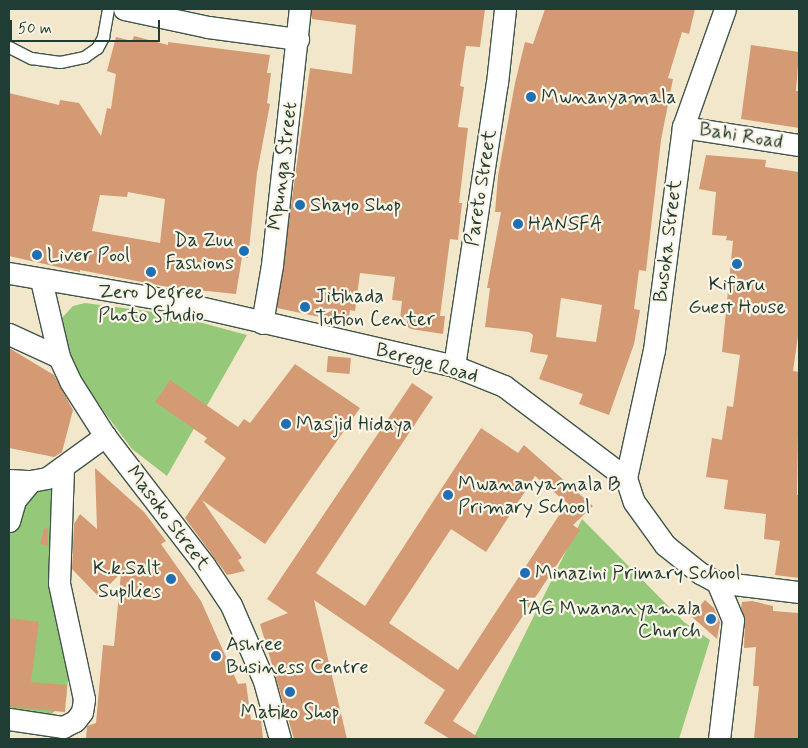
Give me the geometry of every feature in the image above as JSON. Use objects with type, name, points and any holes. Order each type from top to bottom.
[{"type":"street","points":[[124,9],[208,27],[298,39]]},
{"type":"street","name":"Mpunga Street","points":[[262,323],[298,39],[300,9]]},
{"type":"street","name":"Pareto Street","points":[[454,366],[497,83],[505,9]]},
{"type":"street","points":[[497,83],[517,9]]},
{"type":"street","name":"Busoka Street","points":[[626,478],[654,350],[683,127],[725,9]]},
{"type":"street","name":"Bahi Road","points":[[683,127],[799,145]]},
{"type":"street","name":"Berege Road","points":[[9,273],[41,280],[173,301],[454,366],[504,386],[626,478]]},
{"type":"street","name":"Masoko Street","points":[[41,280],[59,357],[105,436],[205,566],[230,605],[264,681],[280,739]]},
{"type":"street","points":[[9,334],[59,357]]},
{"type":"street","points":[[9,480],[31,482],[47,478],[63,469],[105,436]]},
{"type":"street","points":[[9,719],[63,727],[76,721],[82,712],[84,699],[58,583],[63,469]]},
{"type":"street","points":[[626,478],[634,502],[665,545],[694,569],[717,582],[799,592]]},
{"type":"street","points":[[9,521],[15,500],[31,482]]},
{"type":"street","points":[[717,582],[733,620],[719,739]]},
{"type":"lane","points":[[9,47],[31,58],[60,62],[84,57],[97,48],[103,37],[108,9]]},
{"type":"green space","points":[[85,303],[169,314],[247,335],[167,476],[132,449],[105,413],[56,339],[59,321],[73,306]]},
{"type":"green space","points":[[16,485],[56,488],[74,614],[66,701],[46,719],[9,714],[9,514]]},
{"type":"green space","points":[[582,519],[684,622],[710,640],[679,739],[473,739]]},
{"type":"building","points":[[312,9],[485,9],[480,47],[466,46],[460,86],[464,87],[458,127],[468,128],[459,203],[462,203],[458,240],[450,239],[440,316],[445,316],[443,334],[411,329],[406,326],[407,320],[400,319],[402,301],[392,300],[395,277],[360,273],[355,311],[350,310],[348,323],[277,308],[310,68],[352,74],[356,25],[312,19]]},
{"type":"building","points":[[545,9],[695,9],[689,34],[682,32],[668,78],[673,79],[661,140],[646,271],[639,270],[634,309],[640,310],[634,344],[609,415],[579,404],[583,394],[539,379],[548,355],[530,352],[533,335],[529,332],[485,327],[490,288],[487,288],[501,212],[495,212],[498,176],[515,83],[525,42],[533,44]],"holes":[[[561,298],[602,305],[596,342],[556,337]]]},
{"type":"building","points":[[134,36],[168,45],[168,42],[270,55],[267,73],[271,73],[267,103],[270,104],[257,173],[248,258],[242,257],[236,294],[168,287],[80,270],[80,272],[9,256],[9,93],[59,105],[60,100],[79,103],[101,136],[107,108],[111,109],[116,74],[107,71],[116,37],[132,41]],"holes":[[[128,192],[165,199],[160,243],[92,231],[100,195],[127,197]]]},
{"type":"building","points":[[751,45],[799,52],[796,91],[799,91],[799,128],[741,119]]},
{"type":"building","points":[[706,155],[766,160],[765,167],[799,172],[799,329],[793,371],[799,372],[797,495],[799,495],[799,578],[775,575],[780,541],[764,539],[766,514],[724,509],[728,480],[706,477],[712,438],[722,440],[727,406],[733,407],[740,355],[722,352],[733,241],[726,240],[727,236],[712,235],[716,192],[699,189]]},
{"type":"building","points":[[9,348],[54,375],[73,410],[62,452],[54,457],[9,448]]},
{"type":"building","points":[[328,356],[351,358],[350,374],[327,372]]},
{"type":"building","points":[[295,364],[360,408],[265,544],[202,500],[242,558],[238,560],[245,571],[227,575],[185,518],[226,458],[204,442],[207,438],[155,402],[170,380],[238,427],[244,419],[250,423]]},
{"type":"building","points":[[412,383],[433,397],[316,573],[365,606],[481,428],[518,453],[524,445],[593,506],[573,525],[580,530],[453,721],[481,739],[450,739],[424,723],[445,690],[314,600],[347,739],[294,739],[260,624],[288,613],[267,599]],"holes":[[[535,476],[567,503],[458,670],[389,623],[451,529],[486,552]]]},
{"type":"building","points":[[95,468],[144,512],[166,541],[161,544],[201,601],[238,684],[246,683],[251,720],[261,719],[263,739],[86,739],[87,726],[96,723],[103,645],[114,646],[121,573],[98,596],[72,569],[74,524],[80,514],[97,529]]},
{"type":"building","points":[[44,528],[48,529],[48,546],[40,544]]},
{"type":"building","name":"TAG Mwananyamala Church","points":[[705,600],[714,608],[720,622],[717,639],[691,616]]},
{"type":"building","points":[[752,601],[773,606],[773,611],[799,613],[799,739],[754,739],[759,686],[753,686],[756,647],[744,648],[745,621],[741,608],[742,602]]},
{"type":"building","points":[[9,618],[39,622],[31,682],[67,685],[65,712],[9,707]]},
{"type":"place","name":"Mwnanyamala","points":[[531,97]]},
{"type":"place","name":"Shayo Shop","points":[[300,205]]},
{"type":"place","name":"HANSFA","points":[[518,224]]},
{"type":"place","name":"Da Zuu Fashions","points":[[244,251]]},
{"type":"place","name":"Liver Pool","points":[[37,255]]},
{"type":"place","name":"Kifaru Guest House","points":[[737,264]]},
{"type":"place","name":"Zero Degree Photo Studio","points":[[151,272]]},
{"type":"place","name":"Jitihada Tution Center","points":[[305,307]]},
{"type":"place","name":"Masjid Hidaya","points":[[286,424]]},
{"type":"place","name":"Mwananyamala B Primary School","points":[[448,495]]},
{"type":"place","name":"Minazini Primary School","points":[[525,573]]},
{"type":"place","name":"K.k.Salt Supllies","points":[[171,579]]},
{"type":"place","name":"TAG Mwananyamala Church","points":[[711,619]]},
{"type":"place","name":"Ashree Business Centre","points":[[216,656]]},
{"type":"place","name":"Matiko Shop","points":[[290,692]]}]
